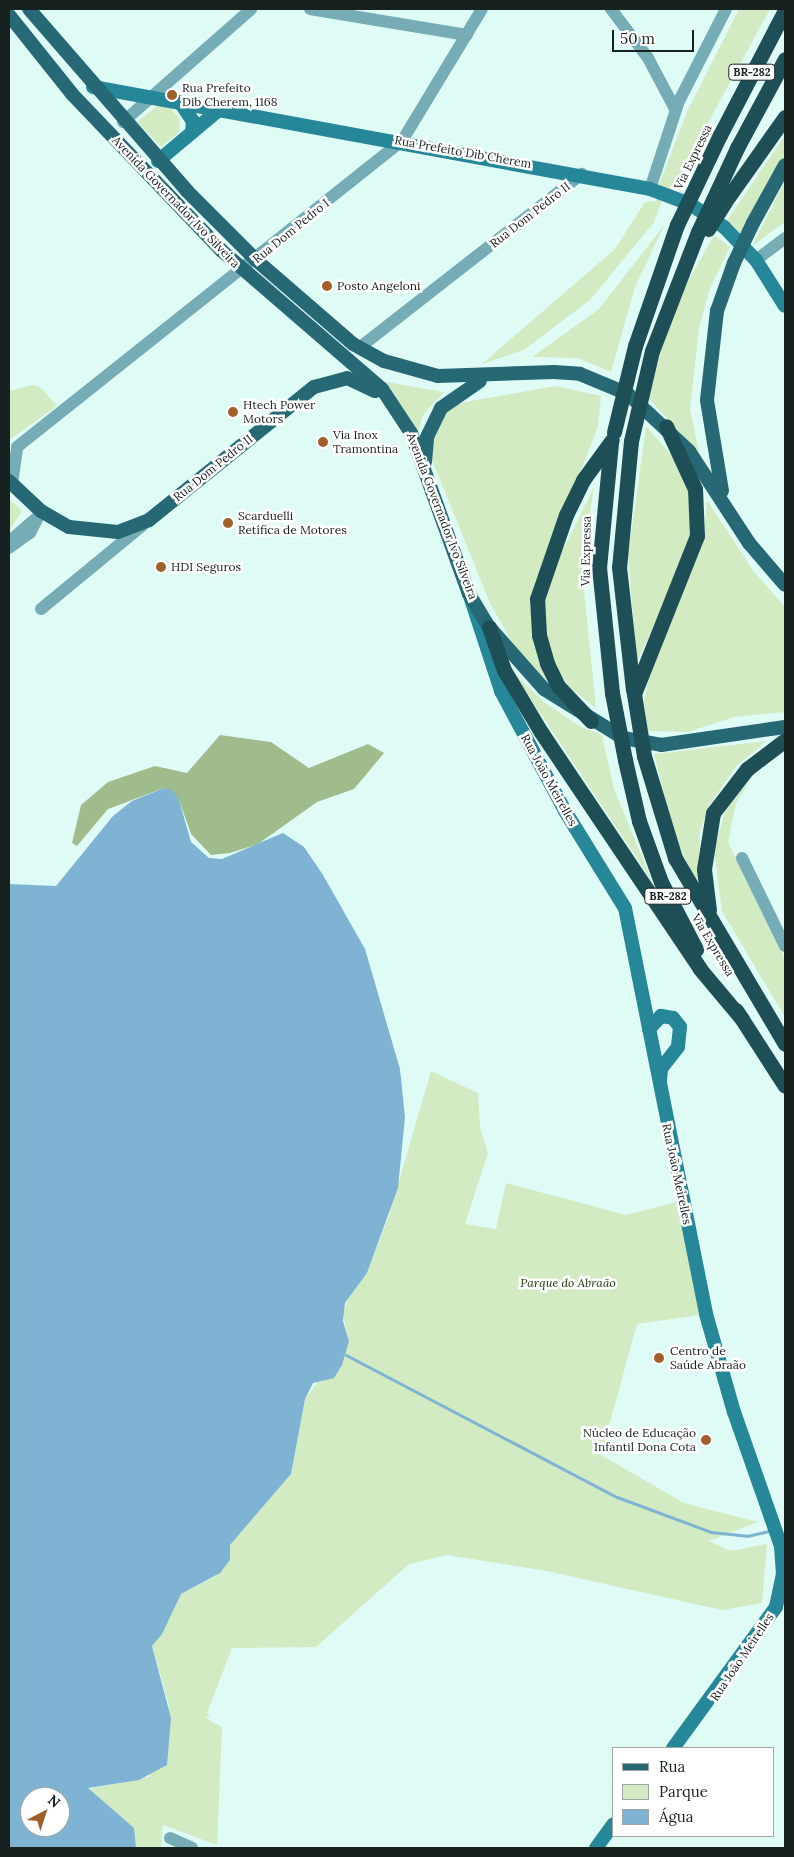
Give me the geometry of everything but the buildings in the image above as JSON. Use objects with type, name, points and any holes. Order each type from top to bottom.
[{"type":"highway","name":"Via Expressa","points":[[785,10],[676,225],[635,346],[613,436],[598,567],[612,693],[639,822],[661,882],[695,948],[785,1086]]},
{"type":"highway","name":"Via Expressa","points":[[785,59],[737,148],[701,234],[685,265],[652,351],[631,441],[619,567],[634,694],[644,756],[675,858],[785,1044]]},
{"type":"highway","points":[[701,234],[785,117]]},
{"type":"highway","points":[[634,694],[697,536],[695,489],[666,426]]},
{"type":"highway","points":[[590,721],[558,686],[546,664],[539,635],[538,599],[566,515],[583,480],[613,436]]},
{"type":"highway","points":[[489,627],[504,670],[541,732],[700,969],[742,1018]]},
{"type":"highway","points":[[712,923],[704,870],[713,813],[747,769],[785,740]]},
{"type":"main road","name":"Avenida Governador Ivo Silveira","points":[[29,9],[93,87],[158,161],[256,260],[359,348],[429,374],[495,376],[580,374],[628,394],[666,426],[726,506],[748,542],[785,585]]},
{"type":"main road","name":"Avenida Governador Ivo Silveira","points":[[9,15],[72,94],[242,270],[372,379],[392,403],[425,468],[469,594],[489,627],[544,689],[590,721],[623,738],[661,745],[785,727]]},
{"type":"main road","name":"Rua Prefeito Dib Cherem","points":[[93,87],[402,141],[582,174],[650,189],[705,213],[756,260],[785,306]]},
{"type":"main road","points":[[180,102],[193,121],[192,132]]},
{"type":"main road","points":[[146,171],[220,109]]},
{"type":"main road","points":[[726,506],[707,400],[716,311],[734,263],[753,223],[785,165]]},
{"type":"main road","points":[[425,468],[427,437],[441,408],[465,387],[495,376]]},
{"type":"main road","name":"Rua Dom Pedro II","points":[[149,520],[326,380],[347,378],[364,383],[392,403]]},
{"type":"main road","points":[[10,483],[41,510],[69,528],[118,532],[149,520]]},
{"type":"main road","name":"Rua João Meirelles","points":[[469,594],[483,648],[501,691],[565,811],[625,908],[659,1085],[715,1348],[780,1542],[783,1574],[776,1607],[675,1747]]},
{"type":"main road","points":[[649,1029],[661,1016],[673,1018],[680,1027],[678,1047],[662,1069],[659,1085]]},
{"type":"main road","points":[[596,1848],[612,1826]]},
{"type":"street","points":[[124,122],[154,98],[251,9]]},
{"type":"street","points":[[310,9],[466,35]]},
{"type":"street","name":"Rua Dom Pedro I","points":[[10,483],[17,447],[256,260],[402,141],[482,9]]},
{"type":"street","points":[[611,9],[648,58],[675,109]]},
{"type":"street","points":[[650,189],[675,109],[726,9]]},
{"type":"street","name":"Rua Dom Pedro II","points":[[359,348],[582,174]]},
{"type":"street","points":[[756,260],[785,238]]},
{"type":"street","points":[[9,539],[41,510]]},
{"type":"street","points":[[9,548],[30,534],[41,510]]},
{"type":"street","name":"Rua Dom Pedro II","points":[[41,609],[149,520]]},
{"type":"street","points":[[115,548],[118,532]]},
{"type":"street","points":[[742,858],[785,946]]},
{"type":"street","points":[[170,1838],[192,1848]]},
{"type":"green space","points":[[739,9],[770,9],[671,191],[658,187],[687,112]]},
{"type":"green space","points":[[157,106],[171,108],[179,119],[180,131],[161,147],[137,122]]},
{"type":"green space","points":[[785,135],[785,158],[742,234],[726,222]]},
{"type":"green space","points":[[785,181],[785,222],[752,246]]},
{"type":"green space","points":[[659,195],[664,196],[654,222],[591,299],[524,350],[482,364],[615,249],[645,202],[656,201]]},
{"type":"green space","points":[[665,224],[635,287],[611,372],[578,358],[532,357],[599,309]]},
{"type":"green space","points":[[714,235],[730,247],[710,288],[699,328],[690,409],[699,453],[649,399],[662,346],[684,289]]},
{"type":"green space","points":[[386,382],[444,392],[423,415],[418,432]]},
{"type":"green space","points":[[32,385],[40,387],[57,406],[9,440],[9,391]]},
{"type":"green space","points":[[555,386],[601,396],[598,427],[531,597],[531,635],[546,680],[512,642],[490,603],[432,460],[430,441],[437,421],[455,404]]},
{"type":"green space","points":[[646,426],[673,457],[689,487],[694,520],[687,552],[637,662],[628,557]]},
{"type":"green space","points":[[594,487],[582,570],[596,708],[569,687],[552,660],[544,633],[543,603],[557,562]]},
{"type":"green space","points":[[9,499],[22,511],[9,531]]},
{"type":"green space","points":[[707,500],[754,572],[785,607],[785,712],[734,717],[688,732],[648,731],[644,702],[649,675],[704,535]]},
{"type":"green space","points":[[512,671],[544,702],[581,727],[602,735],[614,789],[652,881]]},
{"type":"green space","points":[[220,735],[271,742],[309,768],[368,744],[384,753],[354,789],[317,802],[258,844],[230,853],[211,855],[191,834],[179,800],[164,788],[108,809],[77,846],[72,843],[81,805],[108,782],[155,766],[187,773]]},
{"type":"green space","points":[[767,741],[737,765],[708,807],[700,832],[697,886],[674,834],[654,754]]},
{"type":"green space","points":[[753,776],[736,803],[728,842],[785,960],[785,1017],[722,911],[714,850],[726,809]]},
{"type":"green space","name":"Parque do Abraão","points":[[431,1071],[478,1093],[480,1128],[488,1153],[465,1224],[496,1229],[506,1183],[626,1215],[676,1202],[700,1315],[637,1324],[601,1455],[684,1503],[758,1522],[709,1541],[730,1551],[767,1544],[762,1603],[722,1610],[547,1571],[447,1555],[409,1564],[316,1647],[232,1648],[207,1713],[210,1716],[205,1718],[222,1727],[217,1845],[163,1825],[161,1848],[134,1848],[109,1808],[88,1789],[149,1777],[169,1706],[152,1645],[181,1594],[216,1576],[230,1557],[230,1545],[291,1474],[305,1399],[349,1341],[343,1314],[348,1299],[367,1273],[389,1216]]},
{"type":"water","points":[[164,788],[172,790],[179,800],[191,842],[209,858],[222,859],[283,833],[304,847],[323,875],[365,949],[400,1069],[405,1117],[398,1188],[367,1273],[345,1303],[343,1321],[349,1341],[342,1365],[334,1378],[313,1383],[305,1399],[291,1474],[230,1545],[230,1560],[220,1573],[181,1594],[162,1634],[152,1646],[171,1718],[167,1765],[139,1780],[88,1788],[134,1828],[136,1848],[9,1848],[9,884],[56,886],[113,816],[132,801]]},
{"type":"waterway","points":[[346,1355],[617,1497],[711,1532],[747,1536],[773,1530]]},
{"type":"place","name":"Rua Prefeito Dib Cherem, 1168","points":[[172,95]]},
{"type":"place","name":"Posto Angeloni","points":[[327,286]]},
{"type":"place","name":"Htech Power Motors","points":[[233,412]]},
{"type":"place","name":"Via Inox Tramontina","points":[[323,442]]},
{"type":"place","name":"Scarduelli Retífica de Motores","points":[[228,523]]},
{"type":"place","name":"HDI Seguros","points":[[161,567]]},
{"type":"place","name":"Centro de Saúde Abraão","points":[[659,1358]]},
{"type":"place","name":"Núcleo de Educação Infantil Dona Cota","points":[[706,1440]]}]
